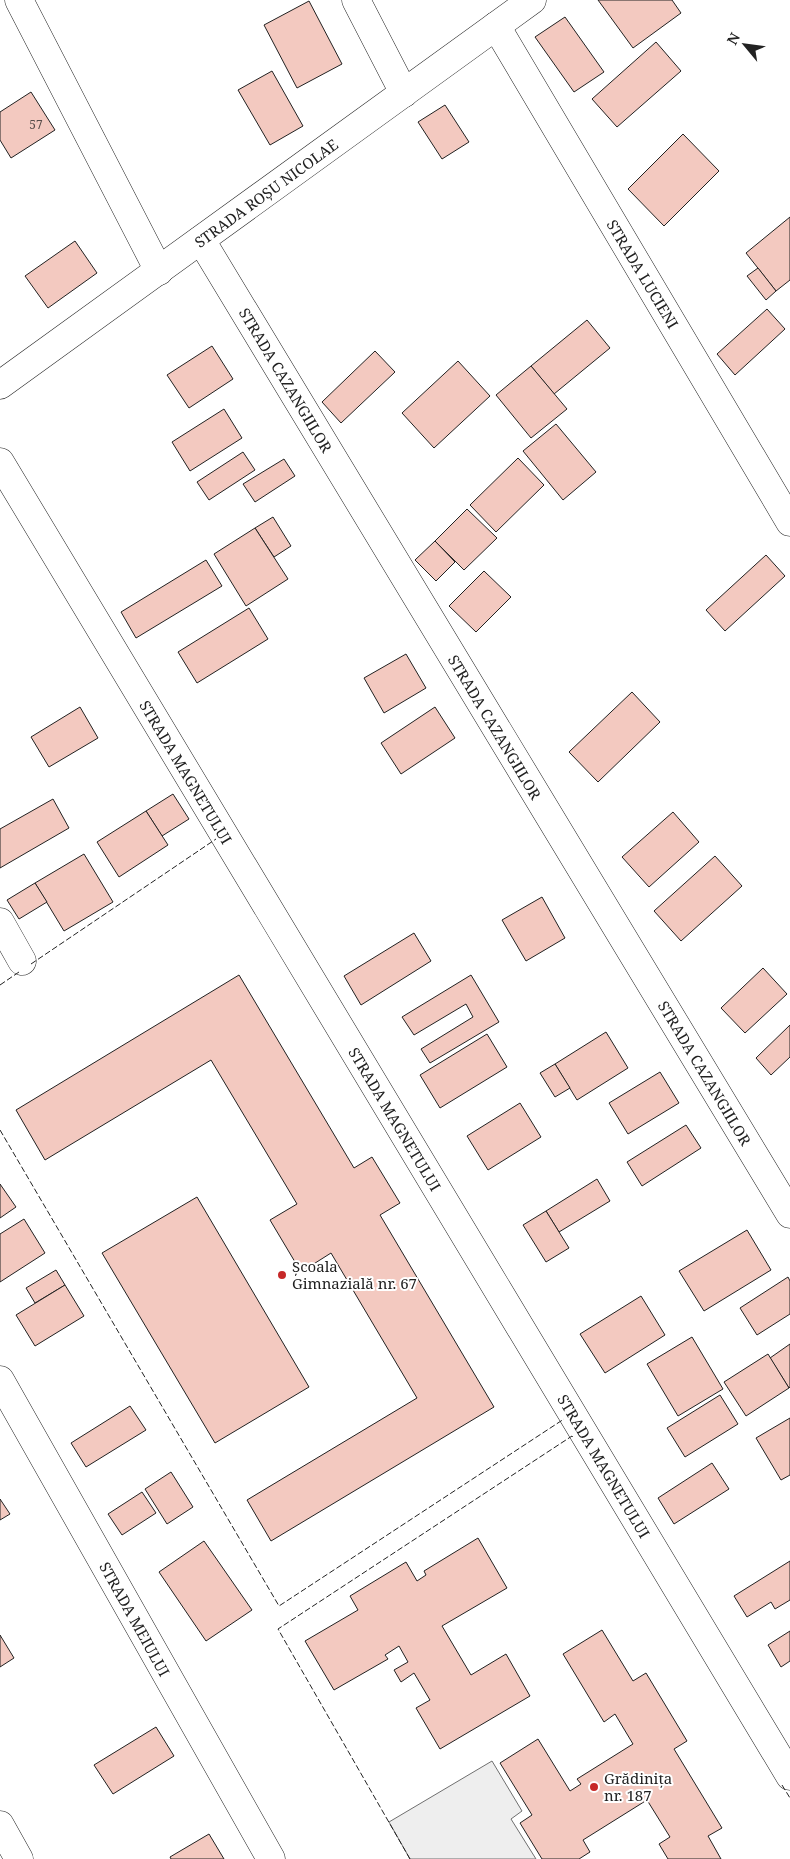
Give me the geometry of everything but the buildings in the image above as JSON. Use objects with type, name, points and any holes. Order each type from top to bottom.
[{"type":"street","points":[[20,0],[159,271]]},
{"type":"street","points":[[356,0],[404,93]]},
{"type":"street","name":"STRADA ROȘU NICOLAE","points":[[0,385],[532,0]]},
{"type":"street","name":"STRADA LUCIENI","points":[[496,26],[790,522]]},
{"type":"street","name":"STRADA CAZANGIILOR","points":[[201,240],[790,1214]]},
{"type":"street","name":"STRADA MAGNETULUI","points":[[0,462],[790,1776]]},
{"type":"street","points":[[0,922],[22,961]]},
{"type":"street","name":"STRADA MEIULUI","points":[[0,1380],[271,1859]]},
{"type":"street","points":[[0,1825],[19,1859]]},
{"type":"shaded area","points":[[492,1761],[522,1811],[511,1819],[536,1859],[410,1859],[389,1822]]},
{"type":"fence","points":[[31,964],[216,839]]},
{"type":"fence","points":[[0,985],[19,972]]},
{"type":"fence","points":[[0,1130],[279,1606],[564,1419]]},
{"type":"fence","points":[[410,1859],[278,1629],[572,1436],[573,1438]]},
{"type":"fence","points":[[782,1785],[790,1798]]},
{"type":"place","name":"Școala Gimnazială nr. 67","points":[[282,1275]]},
{"type":"place","name":"Grădinița nr. 187","points":[[594,1787]]}]
